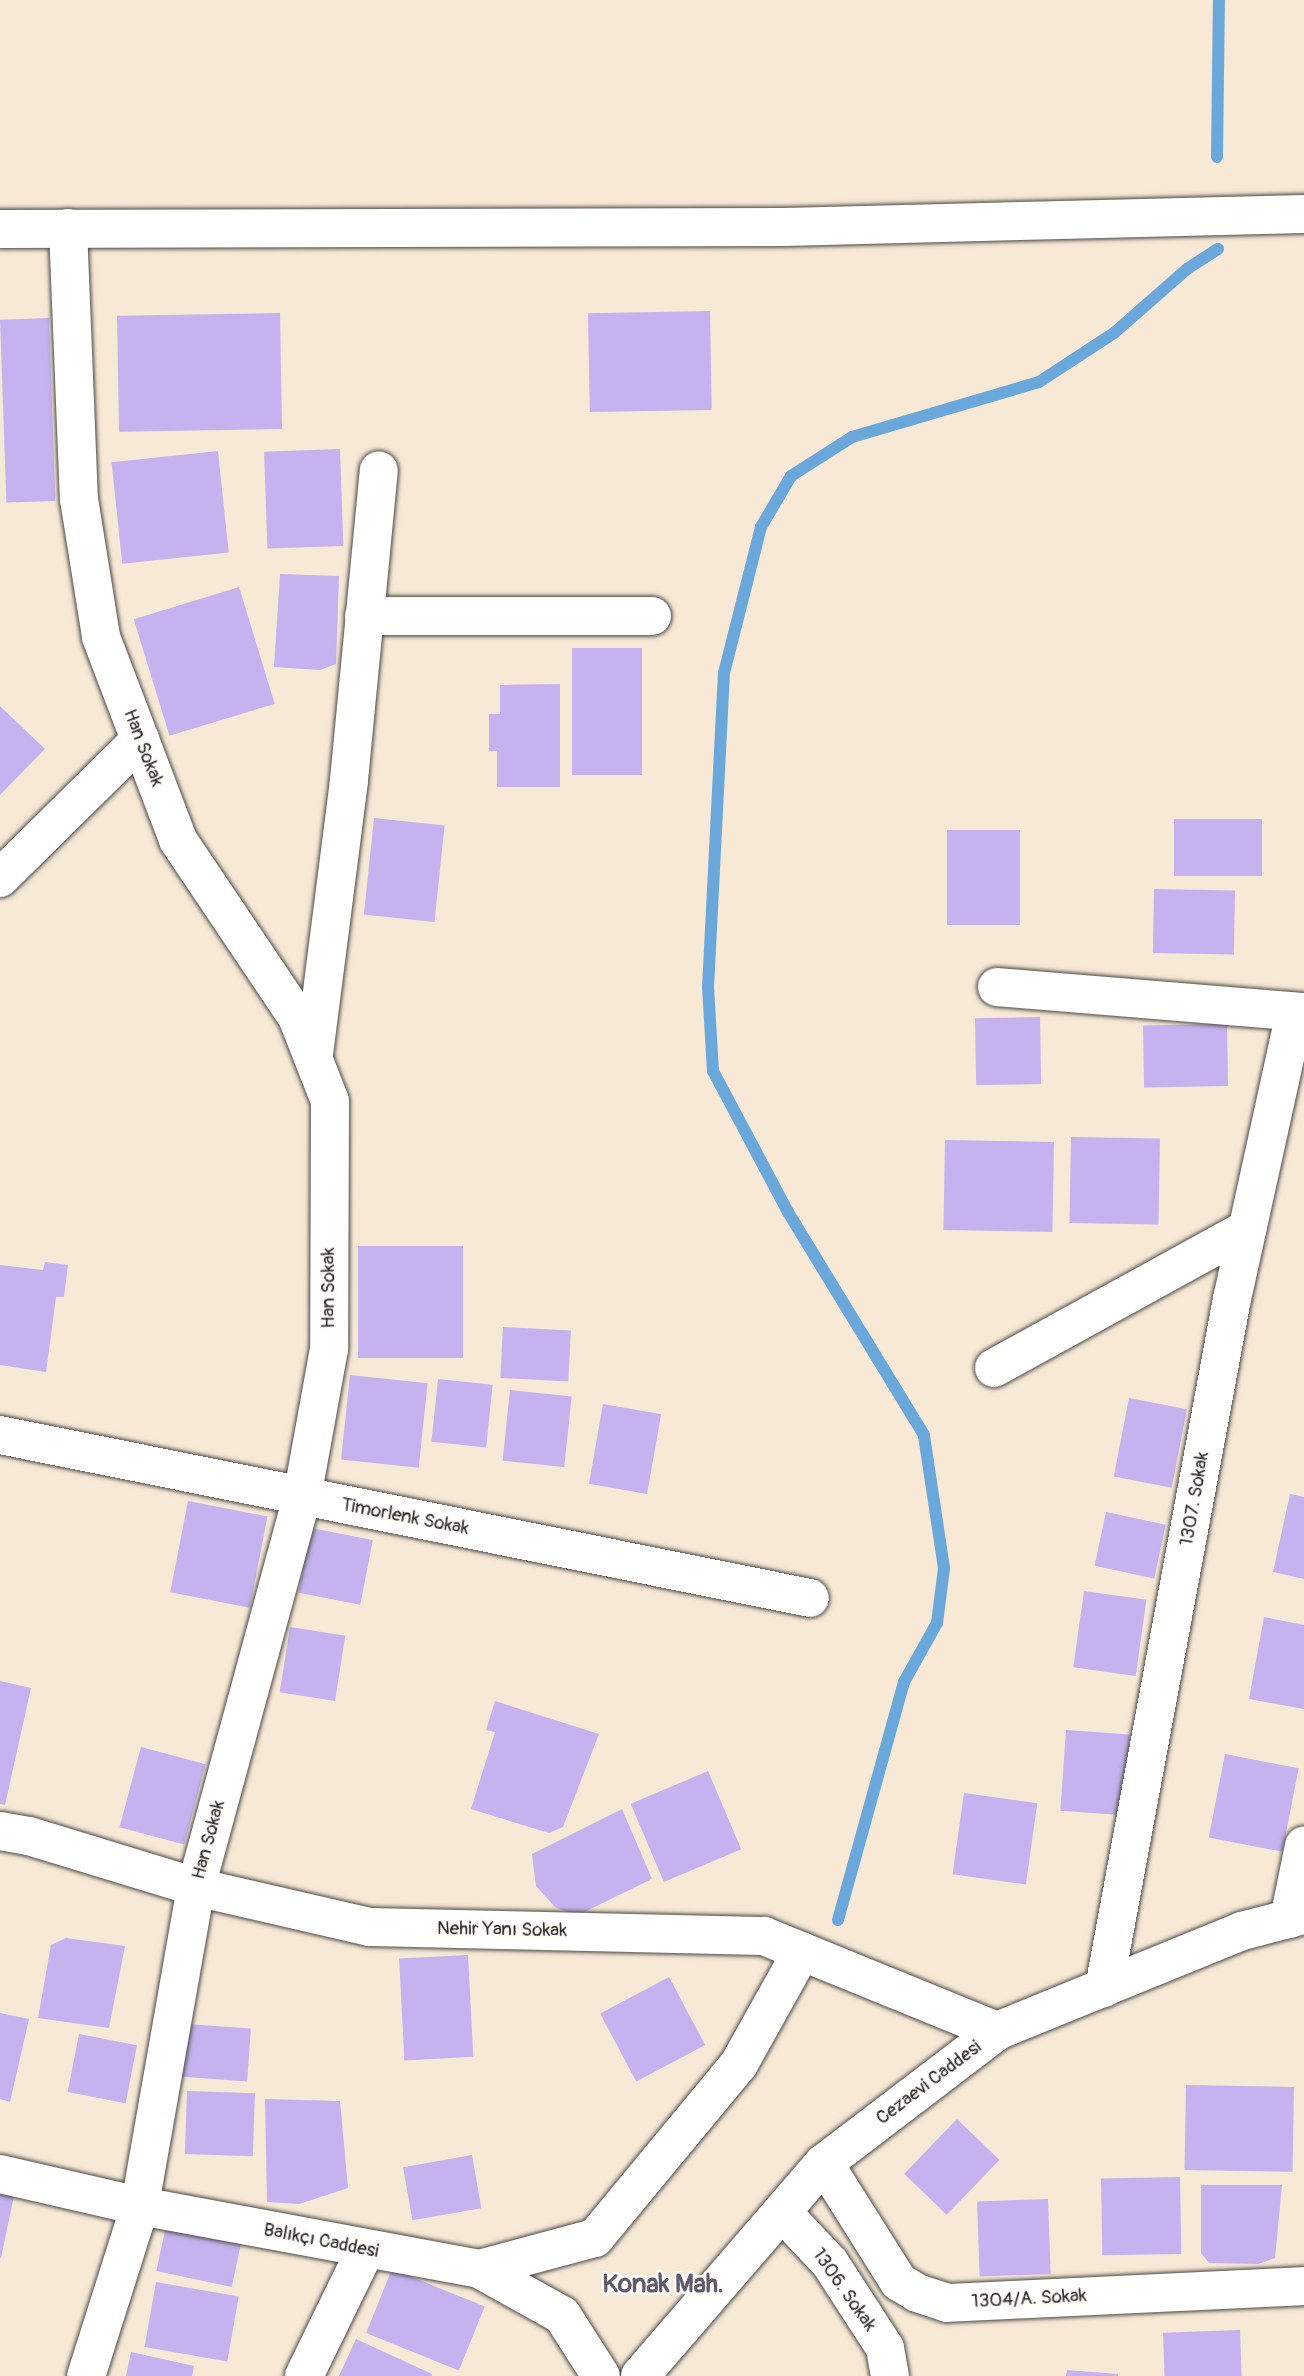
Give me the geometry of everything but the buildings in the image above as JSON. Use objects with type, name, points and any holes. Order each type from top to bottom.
[{"type":"street","points":[[0,229],[784,227],[1304,214]]},
{"type":"street","name":"Han Sokak","points":[[68,228],[79,499],[101,637],[178,840],[297,1017],[330,1101],[328,1349],[302,1497],[196,1887],[140,2206],[86,2376]]},
{"type":"street","points":[[313,1059],[349,780],[379,470]]},
{"type":"street","points":[[364,616],[652,616]]},
{"type":"street","points":[[0,878],[141,740]]},
{"type":"street","points":[[997,987],[1300,1012]]},
{"type":"street","name":"1307. Sokak","points":[[1104,1988],[1247,1229],[1300,1012]]},
{"type":"street","points":[[994,1368],[1247,1229]]},
{"type":"street","name":"Timorlenk Sokak","points":[[0,1435],[810,1598]]},
{"type":"street","name":"Nehir Yanı Sokak","points":[[0,1831],[29,1836],[196,1887],[369,1927],[764,1936],[997,2031]]},
{"type":"street","points":[[1296,1917],[1304,1846]]},
{"type":"street","name":"Cezaevi Caddesi","points":[[640,2376],[824,2163],[997,2031],[1242,1931],[1296,1917]]},
{"type":"street","points":[[479,2269],[595,2238],[739,2064],[802,1951]]},
{"type":"street","name":"1304/A. Sokak","points":[[824,2163],[899,2282],[917,2293],[947,2303],[1304,2286]]},
{"type":"street","name":"Balıkçı Caddesi","points":[[0,2174],[140,2206],[479,2269],[562,2315],[601,2376]]},
{"type":"street","name":"1306. Sokak","points":[[782,2212],[830,2263],[885,2348],[890,2376]]},
{"type":"street","points":[[304,2376],[366,2249]]},
{"type":"waterway","points":[[1217,157],[1219,0]]},
{"type":"waterway","points":[[838,1920],[904,1682],[937,1623],[944,1568],[924,1435],[788,1212],[713,1071],[708,988],[724,673],[761,527],[791,476],[852,437],[1039,382],[1114,333],[1187,269],[1218,249]]},
{"type":"district","name":"Konak Mah.","points":[[663,2285]]}]
